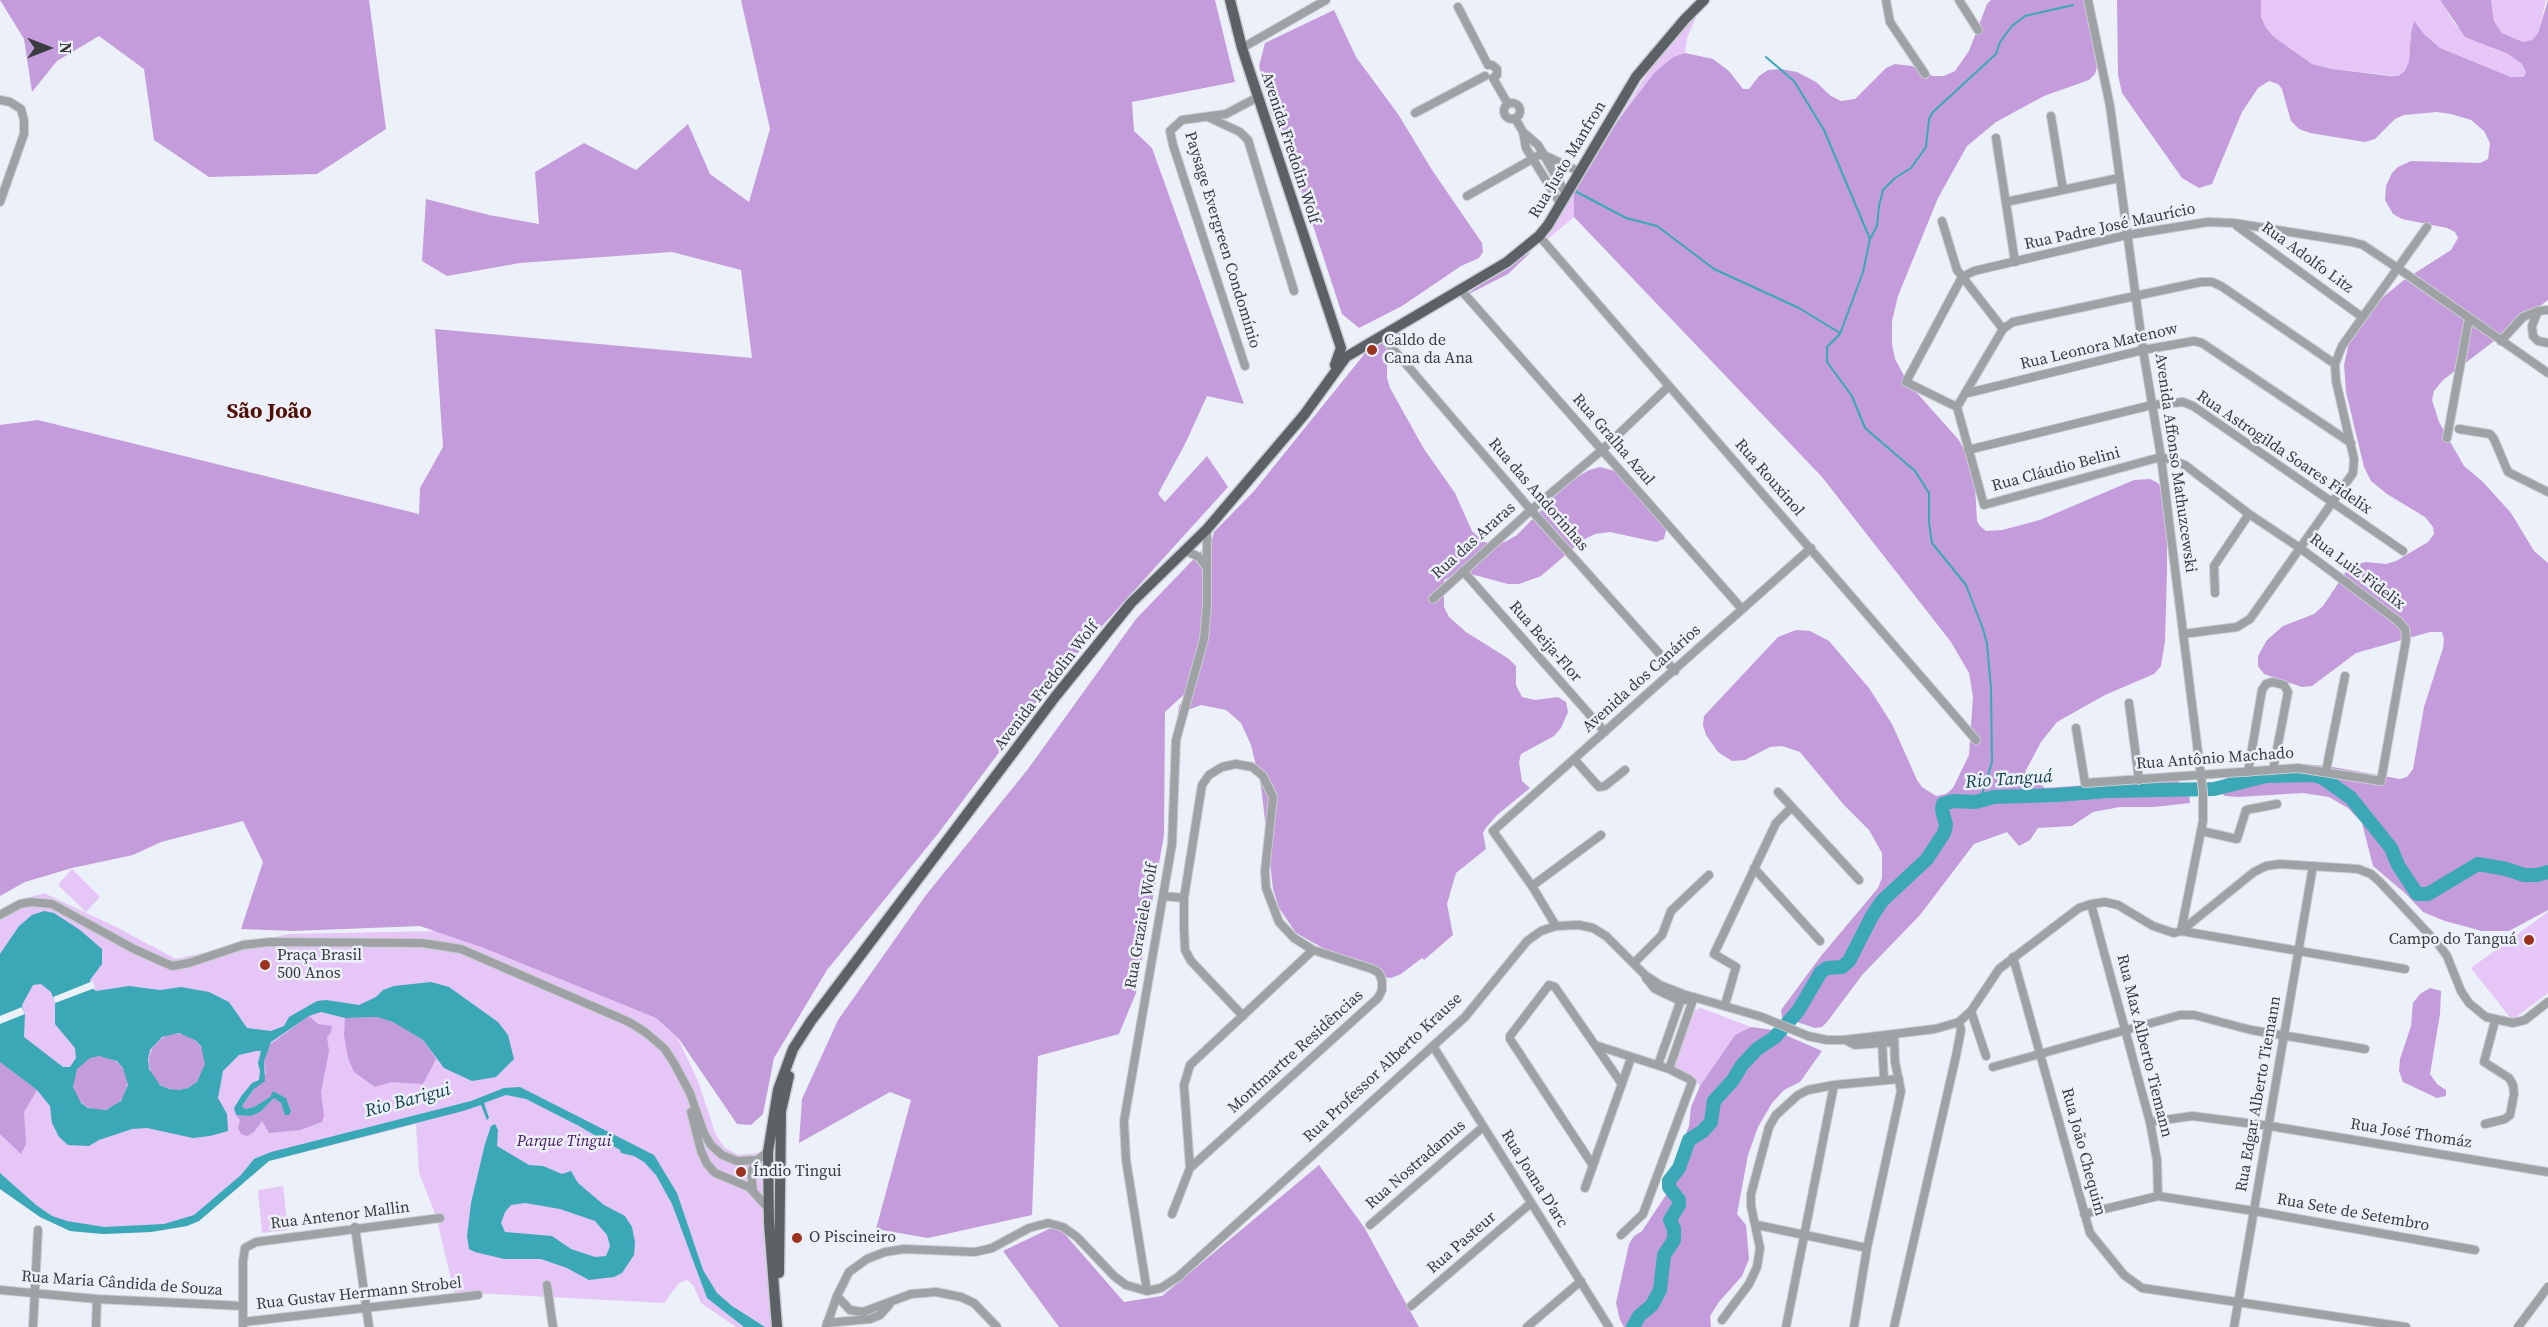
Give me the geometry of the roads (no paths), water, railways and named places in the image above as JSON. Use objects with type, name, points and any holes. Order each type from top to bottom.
[{"type":"main road","name":"Avenida Fredolin Wolf","points":[[777,1327],[774,1225],[768,1208],[777,1109],[809,1026],[955,828],[1056,697],[1131,603],[1207,529],[1304,415],[1328,382],[1346,350],[1326,304],[1242,48],[1230,0]]},
{"type":"main road","name":"Rua Justo Manfron","points":[[1346,350],[1382,336],[1461,290],[1507,262],[1539,236],[1548,225],[1565,192],[1636,77],[1704,0]]},
{"type":"main road","name":"Avenida Fredolin Wolf","points":[[773,1154],[780,1207],[774,1225]]},
{"type":"main road","points":[[768,1208],[780,1207]]},
{"type":"street","points":[[1242,48],[1326,0]]},
{"type":"street","points":[[1886,0],[1890,22],[1925,74]]},
{"type":"street","points":[[1959,0],[1978,30]]},
{"type":"street","name":"Avenida Affonso Mathuzcewski","points":[[2088,0],[2110,106],[2135,295],[2161,457],[2202,776],[2205,808],[2181,931]]},
{"type":"street","points":[[1458,7],[1488,65],[1483,70],[1509,104],[1505,107],[1505,114],[1509,118],[1515,118],[1523,132],[1524,143],[1532,159],[1560,203]]},
{"type":"street","points":[[1415,113],[1489,77]]},
{"type":"street","name":"Paysage Evergreen Condomínio","points":[[1245,366],[1170,131],[1182,120],[1193,117],[1210,118],[1226,114],[1258,97]]},
{"type":"street","points":[[0,100],[10,102],[21,109],[24,134],[0,202]]},
{"type":"street","points":[[2051,116],[2063,190]]},
{"type":"street","name":"Paysage Evergreen Condomínio","points":[[1210,118],[1240,132],[1248,140],[1294,291]]},
{"type":"street","points":[[1523,132],[1533,139],[1544,154],[1565,192]]},
{"type":"street","points":[[1996,138],[2015,262]]},
{"type":"street","points":[[1467,196],[1544,154],[1578,171]]},
{"type":"street","points":[[2006,202],[2119,178]]},
{"type":"street","points":[[1942,221],[1954,265],[2003,329]]},
{"type":"street","name":"Rua Padre José Maurício","points":[[1962,277],[1974,272],[2127,236],[2208,222],[2234,223],[2352,242],[2363,245],[2548,373]]},
{"type":"street","name":"Rua Adolfo Litz","points":[[2234,223],[2362,317]]},
{"type":"street","points":[[2183,634],[2244,625],[2353,474],[2354,459],[2336,381],[2335,364],[2342,346],[2427,227]]},
{"type":"street","name":"Rua Rouxinol","points":[[1539,236],[1976,740]]},
{"type":"street","points":[[1962,277],[1906,382],[1957,407],[1968,393],[2003,329],[2013,322],[2135,295],[2212,282],[2335,364]]},
{"type":"street","name":"Rua Gralha Azul","points":[[1461,290],[1742,609]]},
{"type":"street","points":[[2501,341],[2515,324],[2538,311],[2548,310]]},
{"type":"street","points":[[2538,311],[2532,326],[2533,336],[2538,341],[2548,343]]},
{"type":"street","points":[[2447,438],[2469,318]]},
{"type":"street","name":"Rua das Andorinhas","points":[[1382,336],[1531,510],[1675,670]]},
{"type":"street","name":"Rua Leonora Matenow","points":[[1968,393],[2143,350],[2194,341],[2202,343],[2351,443]]},
{"type":"street","name":"Rua das Araras","points":[[1433,599],[1531,510],[1602,450],[1669,386]]},
{"type":"street","name":"Rua Astrogilda Soares Fidelix","points":[[1968,450],[2152,405],[2183,402],[2193,406],[2403,551]]},
{"type":"street","name":"Rua Cláudio Belini","points":[[1957,407],[1984,505],[2161,457]]},
{"type":"street","points":[[2459,429],[2490,434],[2494,438],[2508,472],[2548,492]]},
{"type":"street","name":"Rua Luiz Fidelix","points":[[2161,457],[2185,465],[2248,514],[2300,548],[2398,621],[2405,629],[2406,640],[2381,781]]},
{"type":"street","points":[[2216,592],[2214,566],[2248,514]]},
{"type":"street","name":"Rua Graziele Wolf","points":[[1146,1291],[1126,1160],[1124,1121],[1172,844],[1176,740],[1203,639],[1207,605],[1207,529]]},
{"type":"street","name":"Avenida dos Canários","points":[[1532,886],[1493,831],[1810,548]]},
{"type":"street","points":[[1186,551],[1199,557],[1207,568]]},
{"type":"street","name":"Rua Beija-Flor","points":[[1463,571],[1605,732]]},
{"type":"street","points":[[2326,771],[2345,676]]},
{"type":"street","points":[[2248,772],[2262,690],[2266,684],[2272,682],[2284,685],[2288,692],[2273,770]]},
{"type":"street","points":[[2130,703],[2139,780]]},
{"type":"street","name":"Rua Antônio Machado","points":[[2076,728],[2085,783],[2298,768],[2381,781]]},
{"type":"street","points":[[1574,759],[1599,787],[1605,786],[1625,770]]},
{"type":"street","name":"Montmartre Residências","points":[[1190,1168],[1378,998],[1382,981],[1379,973],[1372,969],[1313,950],[1294,938],[1279,922],[1271,902],[1265,872],[1273,798],[1263,776],[1252,767],[1236,764],[1222,767],[1209,775],[1202,785],[1184,898],[1185,950],[1243,1016]]},
{"type":"street","points":[[1778,792],[1859,880]]},
{"type":"street","points":[[2201,831],[2237,839],[2246,810],[2277,804]]},
{"type":"street","points":[[1725,1005],[1736,967],[1714,954],[1776,823],[1792,807]]},
{"type":"street","points":[[1556,926],[1532,886],[1601,835]]},
{"type":"street","points":[[2181,931],[2254,872],[2266,866],[2280,864],[2358,870],[2371,874],[2439,945],[2447,956],[2461,991],[2469,1003],[2486,1017],[2495,1021],[2513,1023],[2525,1020],[2548,1002]]},
{"type":"street","name":"Rua Edgar Alberto Tiemann","points":[[2234,1327],[2313,866]]},
{"type":"street","points":[[1754,868],[1820,941]]},
{"type":"street","points":[[1634,963],[1662,935],[1671,911],[1709,875]]},
{"type":"street","points":[[1163,896],[1184,898]]},
{"type":"street","points":[[0,915],[20,904],[31,902],[52,904],[134,949],[172,966],[189,963],[243,945],[270,942],[422,944],[461,949],[629,1022],[664,1048],[683,1079],[711,1144],[722,1155],[737,1161],[758,1160],[773,1154]]},
{"type":"street","points":[[2091,904],[2105,902],[2118,905],[2165,932],[2181,931],[2405,969]]},
{"type":"street","name":"Rua Professor Alberto Krause","points":[[1146,1291],[1161,1288],[1178,1277],[1305,1159],[1465,1017],[1527,941],[1541,931],[1556,926],[1580,925],[1593,928],[1606,936],[1645,975],[1680,998],[1694,997],[1725,1005],[1808,1036],[1827,1040],[1882,1039],[1959,1022],[1971,1011],[1999,969],[2079,908],[2091,904]]},
{"type":"street","name":"Rua Max Alberto Tiemann","points":[[2091,904],[2150,1122],[2157,1160],[2158,1196]]},
{"type":"street","name":"Montmartre Residências","points":[[1172,1214],[1190,1168],[1185,1074],[1190,1065],[1313,950]]},
{"type":"street","name":"Rua João Chequim","points":[[2013,957],[2090,1233],[2124,1275],[2142,1288],[2239,1302],[2354,1323],[2406,1327]]},
{"type":"street","points":[[1592,1164],[1510,1037],[1547,986],[1555,987],[1622,1084]]},
{"type":"street","points":[[1669,1069],[1694,997]]},
{"type":"street","points":[[1655,1065],[1680,998]]},
{"type":"street","points":[[1971,1011],[1986,1056]]},
{"type":"street","points":[[1993,1066],[2166,1017],[2194,1015],[2283,1035],[2365,1049]]},
{"type":"street","points":[[2485,1124],[2505,1119],[2510,1115],[2514,1094],[2509,1078],[2484,1062],[2495,1021]]},
{"type":"street","points":[[1894,1327],[1956,1056],[1961,1030],[1959,1022]]},
{"type":"street","points":[[1854,1327],[1867,1248],[1901,1091],[1895,1062],[1894,1038]]},
{"type":"street","points":[[1882,1039],[1884,1080]]},
{"type":"street","points":[[1595,1045],[1669,1069],[1689,1079],[1692,1087],[1643,1214],[1621,1235]]},
{"type":"street","name":"Rua Joana D'arc","points":[[1433,1046],[1609,1327]]},
{"type":"street","points":[[1585,1188],[1631,1058]]},
{"type":"street","points":[[683,1079],[701,1151],[707,1164],[715,1173],[753,1190],[768,1208]]},
{"type":"street","points":[[1722,1320],[1749,1284],[1757,1267],[1760,1248],[1757,1225],[1751,1206],[1751,1194],[1769,1127],[1776,1115],[1798,1095],[1808,1090],[1834,1085],[1899,1079]]},
{"type":"street","points":[[1786,1327],[1834,1085]]},
{"type":"street","name":"Rua José Thomáz","points":[[2150,1122],[2192,1116],[2270,1126],[2548,1172]]},
{"type":"street","name":"Rua Nostradamus","points":[[1370,1225],[1483,1126]]},
{"type":"street","points":[[753,1190],[751,1172],[758,1160]]},
{"type":"street","name":"Rua Sete de Setembro","points":[[2084,1214],[2158,1196],[2475,1250]]},
{"type":"street","name":"Rua Pasteur","points":[[1411,1306],[1531,1203]]},
{"type":"street","name":"Rua Antenor Mallin","points":[[243,1306],[245,1248],[256,1242],[355,1227],[440,1218]]},
{"type":"street","points":[[826,1325],[849,1272],[867,1259],[885,1251],[975,1252],[992,1248],[1029,1228],[1048,1223],[1063,1227],[1077,1237],[1114,1276],[1126,1285],[1146,1291]]},
{"type":"street","points":[[1757,1225],[1867,1248]]},
{"type":"street","points":[[355,1227],[369,1327]]},
{"type":"street","points":[[33,1327],[38,1230]]},
{"type":"street","points":[[1527,1327],[1581,1281]]},
{"type":"street","points":[[547,1285],[553,1327]]},
{"type":"street","points":[[2518,1327],[2548,1287]]},
{"type":"street","name":"Rua Maria Cândida de Souza","points":[[0,1290],[97,1299],[243,1306]]},
{"type":"street","points":[[837,1296],[848,1308],[863,1312],[911,1294],[936,1292],[961,1297],[974,1303],[997,1327]]},
{"type":"street","name":"Rua Gustav Hermann Strobel","points":[[243,1324],[478,1295]]},
{"type":"street","points":[[96,1327],[97,1299]]},
{"type":"street","points":[[826,1325],[845,1321],[863,1321],[876,1317],[892,1303]]},
{"type":"street","points":[[243,1306],[243,1324]]},
{"type":"street","points":[[845,1321],[848,1308]]},
{"type":"water","points":[[44,911],[54,913],[80,930],[102,949],[102,964],[90,980],[91,988],[96,991],[129,986],[160,990],[181,987],[209,992],[229,1002],[247,1028],[271,1031],[284,1026],[289,1017],[317,1001],[326,1000],[359,1005],[394,986],[431,982],[449,987],[498,1022],[508,1035],[514,1059],[496,1077],[472,1081],[444,1068],[423,1040],[393,1022],[377,1017],[345,1018],[321,1012],[309,1016],[271,1042],[264,1061],[265,1081],[254,1089],[242,1106],[245,1109],[254,1107],[270,1097],[273,1091],[286,1098],[291,1111],[289,1115],[285,1115],[281,1103],[274,1098],[260,1112],[251,1116],[236,1115],[234,1108],[242,1095],[252,1083],[259,1080],[258,1063],[261,1051],[256,1051],[239,1055],[223,1071],[218,1098],[227,1114],[228,1131],[193,1138],[147,1128],[132,1129],[99,1140],[89,1146],[68,1145],[59,1137],[52,1123],[50,1106],[37,1090],[0,1062],[0,954],[19,926],[32,915]],"holes":[[[41,984],[51,992],[55,1003],[55,1024],[75,1048],[76,1058],[70,1067],[63,1067],[24,1037],[25,1014],[22,1005],[33,985]],[[179,1033],[195,1040],[201,1046],[205,1064],[197,1082],[188,1088],[169,1089],[160,1085],[149,1069],[150,1050],[162,1037]],[[99,1056],[117,1061],[123,1068],[128,1085],[121,1101],[106,1110],[88,1108],[81,1103],[73,1087],[77,1069],[90,1058]]]},
{"type":"water","points":[[520,1087],[654,1155],[677,1193],[703,1270],[717,1293],[732,1306],[765,1327],[744,1327],[707,1298],[672,1204],[656,1175],[644,1162],[634,1156],[621,1153],[620,1150],[579,1126],[526,1099],[506,1095],[484,1103],[489,1118],[487,1120],[481,1105],[269,1161],[199,1221],[187,1226],[151,1232],[103,1234],[70,1231],[40,1217],[0,1189],[0,1173],[36,1205],[52,1216],[67,1221],[104,1227],[164,1224],[194,1215],[241,1175],[254,1159],[271,1152],[471,1101],[504,1088]]},
{"type":"water","points":[[495,1124],[498,1130],[497,1146],[529,1165],[543,1166],[562,1174],[571,1171],[578,1183],[604,1205],[625,1216],[632,1227],[635,1242],[634,1255],[622,1273],[614,1277],[589,1280],[567,1268],[541,1259],[504,1259],[469,1249],[467,1236],[471,1203],[491,1126]],"holes":[[[525,1203],[560,1209],[595,1221],[607,1235],[610,1246],[606,1256],[595,1257],[571,1249],[552,1236],[505,1232],[501,1223],[505,1212],[511,1205]]]},
{"type":"waterway","points":[[1980,801],[1992,762],[1991,688],[1987,644],[1983,629],[1966,585],[1932,543],[1929,493],[1915,471],[1865,428],[1852,396],[1827,362],[1827,347],[1840,334],[1863,272],[1870,239],[1877,226],[1883,190],[1895,178],[1911,168],[1926,147],[1929,119],[1933,112],[1996,54],[2000,42],[2012,26],[2025,16],[2073,5]]},
{"type":"waterway","points":[[1766,57],[1794,81],[1824,130],[1870,239]]},
{"type":"waterway","points":[[1575,191],[1626,218],[1657,226],[1714,269],[1799,308],[1840,333]]},
{"type":"waterway","name":"Rio Tanguá","points":[[1633,1327],[1639,1316],[1652,1305],[1660,1290],[1664,1255],[1674,1240],[1674,1229],[1670,1220],[1679,1205],[1679,1200],[1669,1187],[1669,1181],[1679,1168],[1689,1140],[1703,1131],[1711,1122],[1714,1101],[1733,1080],[1742,1065],[1757,1049],[1775,1037],[1798,1011],[1821,972],[1827,968],[1842,967],[1849,961],[1882,901],[1927,859],[1944,833],[1946,825],[1942,810],[1943,804],[1953,801],[1975,802],[1994,797],[2108,791],[2214,789],[2266,776],[2314,775],[2323,778],[2351,798],[2391,848],[2398,865],[2417,894],[2428,894],[2478,864],[2524,875],[2548,872]]},
{"type":"place","name":"Caldo de Cana da Ana","points":[[1372,350]]},
{"type":"place","name":"Campo do Tanguá","points":[[2529,940]]},
{"type":"place","name":"Praça Brasil 500 Anos","points":[[265,965]]},
{"type":"place","name":"Índio Tingui","points":[[741,1172]]},
{"type":"place","name":"O Piscineiro","points":[[797,1238]]},
{"type":"district","name":"São João","points":[[269,412]]},
{"type":"water label","name":"Rio Barigui","points":[[408,1101]]},
{"type":"park label","name":"Parque Tingui","points":[[564,1142]]}]
